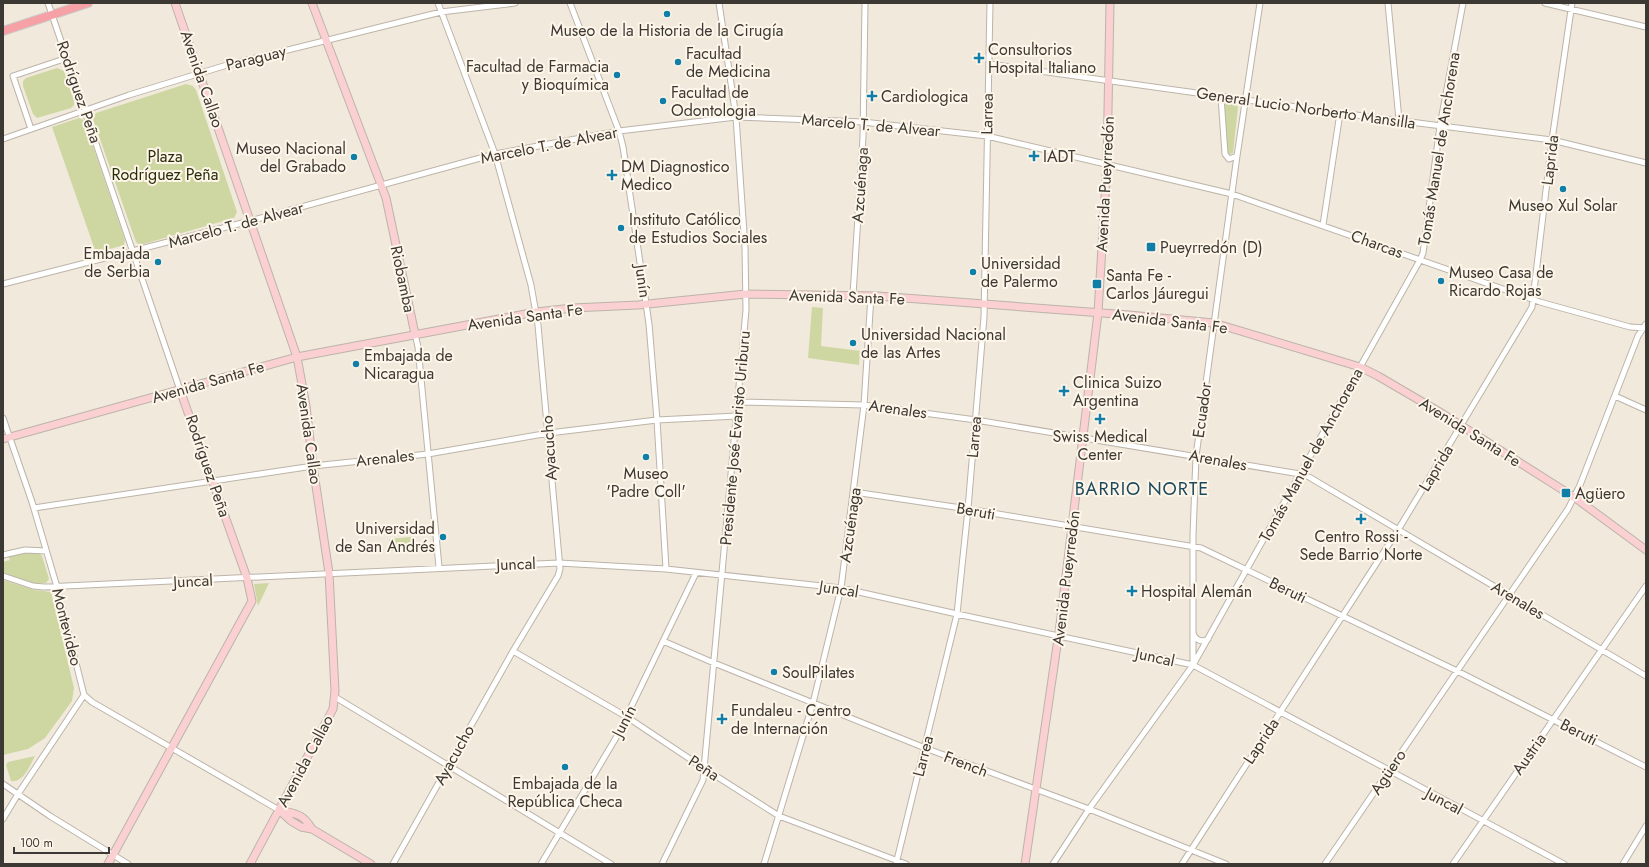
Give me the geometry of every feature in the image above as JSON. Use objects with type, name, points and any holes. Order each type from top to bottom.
[{"type":"main road","points":[[3,31],[88,3]]},
{"type":"main road","name":"Avenida Callao","points":[[175,3],[297,357],[306,406],[313,466],[329,573],[335,696],[332,711],[250,864]]},
{"type":"main road","name":"Riobamba","points":[[312,3],[382,185],[415,334]]},
{"type":"main road","name":"Avenida Pueyrredón","points":[[1025,864],[1059,636],[1098,313],[1107,164],[1110,3]]},
{"type":"main road","name":"Avenida Santa Fe","points":[[6,438],[297,357],[536,312],[646,304],[746,294],[871,296],[1214,323],[1360,367],[1378,376],[1462,426],[1574,497],[1646,550]]},
{"type":"main road","name":"Rodríguez Peña","points":[[108,864],[252,601],[247,578],[180,390]]},
{"type":"main road","points":[[279,810],[291,821],[301,827],[312,829],[371,864]]},
{"type":"street","name":"Rodríguez Peña","points":[[48,3],[180,390]]},
{"type":"street","name":"Ayacucho","points":[[393,864],[513,651],[558,576],[559,563],[556,546],[549,433],[538,325],[531,285],[495,154],[438,3]]},
{"type":"street","name":"Paraguay","points":[[3,139],[200,73],[441,12],[515,3]]},
{"type":"street","name":"Junín","points":[[570,3],[619,130],[623,147],[646,304],[657,420],[666,569]]},
{"type":"street","name":"Presidente José Evaristo Uriburu","points":[[662,864],[703,780],[705,769],[737,416],[746,294],[745,248],[736,117],[720,3]]},
{"type":"street","name":"Azcuénaga","points":[[853,295],[863,122],[865,3]]},
{"type":"street","name":"Larrea","points":[[896,862],[957,614],[976,420],[984,304],[990,3]]},
{"type":"street","name":"Ecuador","points":[[1193,665],[1193,546],[1196,456],[1237,156],[1260,3]]},
{"type":"street","points":[[1388,3],[1399,120]]},
{"type":"street","name":"Tomás Manuel de Anchorena","points":[[1053,864],[1089,809],[1193,665],[1423,254],[1440,126],[1463,3]]},
{"type":"street","points":[[1545,3],[1646,27]]},
{"type":"street","name":"Laprida","points":[[1182,864],[1398,530],[1462,426],[1532,307],[1552,140],[1572,3]]},
{"type":"street","points":[[31,129],[13,76],[67,58]]},
{"type":"street","name":"General Lucio Norberto Mansilla","points":[[988,64],[1221,97],[1552,140],[1646,163]]},
{"type":"street","points":[[1221,97],[1225,154],[1229,159],[1237,156]]},
{"type":"street","points":[[1323,225],[1340,113]]},
{"type":"street","name":"Marcelo T. de Alvear","points":[[3,284],[250,222],[495,154],[619,130],[736,117],[863,122],[987,136],[1107,164]]},
{"type":"street","name":"Charcas","points":[[1107,164],[1232,194],[1534,299],[1630,327],[1645,326]]},
{"type":"street","name":"Azcuénaga","points":[[764,864],[813,702],[841,588],[864,405],[871,296]]},
{"type":"street","name":"Agüero","points":[[1325,864],[1568,508],[1574,497],[1638,336],[1645,326]]},
{"type":"street","name":"Riobamba","points":[[415,334],[418,347],[439,567]]},
{"type":"street","points":[[1615,396],[1646,410]]},
{"type":"street","name":"Arenales","points":[[738,402],[864,405],[976,420],[1300,474],[1309,477],[1646,676]]},
{"type":"street","name":"Arenales","points":[[34,508],[313,466],[428,454],[549,433],[657,420],[737,416]]},
{"type":"street","name":"Montevideo","points":[[3,418],[6,438],[34,508],[57,587],[84,695]]},
{"type":"street","name":"Beruti","points":[[854,492],[968,509],[1201,548],[1553,719],[1646,767]]},
{"type":"street","points":[[3,555],[25,550],[46,551]]},
{"type":"street","name":"Juncal","points":[[57,587],[439,567],[559,563],[666,569],[841,588],[1193,665],[1564,864]]},
{"type":"street","name":"Junín","points":[[541,864],[627,717],[696,573]]},
{"type":"street","points":[[3,576],[33,586],[57,587]]},
{"type":"street","name":"Austria","points":[[1453,864],[1646,586]]},
{"type":"street","points":[[1192,632],[1194,637],[1202,641],[1208,638]]},
{"type":"street","name":"French","points":[[663,641],[925,748],[1037,791],[1089,809],[1226,864]]},
{"type":"street","name":"Peña","points":[[513,651],[627,717],[779,816],[896,862],[906,864]]},
{"type":"street","points":[[3,819],[84,695],[92,702],[279,810]]},
{"type":"street","points":[[335,696],[611,864]]},
{"type":"street","points":[[3,784],[128,864]]},
{"type":"street","points":[[1623,864],[1646,826]]},
{"type":"green space","points":[[57,68],[64,71],[74,105],[71,108],[37,118],[33,114],[23,86],[23,81],[26,78]]},
{"type":"green space","name":"Plaza Rodríguez Peña","points":[[186,84],[193,86],[196,90],[237,212],[234,218],[140,245],[136,242],[93,119],[96,113]]},
{"type":"green space","points":[[1228,102],[1238,107],[1233,153],[1230,154],[1228,154],[1223,103]]},
{"type":"green space","points":[[79,118],[84,120],[125,240],[124,245],[96,253],[52,127]]},
{"type":"green space","points":[[812,307],[823,308],[821,346],[860,351],[859,365],[808,358]]},
{"type":"green space","points":[[411,537],[410,551],[391,551],[389,539]]},
{"type":"green space","points":[[19,552],[39,553],[42,556],[49,579],[46,583],[30,583],[3,572],[3,562],[10,560],[8,556]]},
{"type":"green space","points":[[3,580],[34,590],[51,592],[74,688],[72,701],[45,738],[28,749],[3,755]]},
{"type":"green space","points":[[269,583],[258,606],[254,584]]},
{"type":"green space","points":[[35,756],[26,773],[20,779],[11,781],[6,765],[8,762]]},
{"type":"place","name":"Museo de la Historia de la Cirugía","points":[[667,14]]},
{"type":"place","name":"Consultorios Hospital Italiano","points":[[979,58]]},
{"type":"place","name":"Facultad de Medicina","points":[[678,62]]},
{"type":"place","name":"Facultad de Farmacia y Bioquímica","points":[[617,75]]},
{"type":"place","name":"Cardiologica","points":[[872,96]]},
{"type":"place","name":"Facultad de Odontologia","points":[[663,101]]},
{"type":"place","name":"IADT","points":[[1034,156]]},
{"type":"place","name":"Museo Nacional del Grabado","points":[[354,157]]},
{"type":"place","name":"DM Diagnostico Medico","points":[[612,175]]},
{"type":"place","name":"Museo Xul Solar","points":[[1563,189]]},
{"type":"place","name":"Instituto Católico de Estudios Sociales","points":[[621,228]]},
{"type":"place","name":"Pueyrredón (D)","points":[[1151,247]]},
{"type":"place","name":"Embajada de Serbia","points":[[158,262]]},
{"type":"place","name":"Universidad de Palermo","points":[[973,272]]},
{"type":"place","name":"Museo Casa de Ricardo Rojas","points":[[1441,281]]},
{"type":"place","name":"Santa Fe - Carlos Jáuregui","points":[[1097,284]]},
{"type":"place","name":"Universidad Nacional de las Artes","points":[[853,343]]},
{"type":"place","name":"Embajada de Nicaragua","points":[[356,364]]},
{"type":"place","name":"Clinica Suizo Argentina","points":[[1064,391]]},
{"type":"place","name":"Swiss Medical Center","points":[[1100,419]]},
{"type":"place","name":"Museo 'Padre Coll'","points":[[646,457]]},
{"type":"place","name":"Agüero","points":[[1566,493]]},
{"type":"place","name":"Centro Rossi - Sede Barrio Norte","points":[[1361,519]]},
{"type":"place","name":"Universidad de San Andrés","points":[[443,537]]},
{"type":"place","name":"Hospital Alemán","points":[[1132,591]]},
{"type":"place","name":"SoulPilates","points":[[774,672]]},
{"type":"place","name":"Fundaleu - Centro de Internación","points":[[722,719]]},
{"type":"place","name":"Embajada de la República Checa","points":[[565,767]]},
{"type":"district","name":"BARRIO NORTE","points":[[1142,489]]}]
